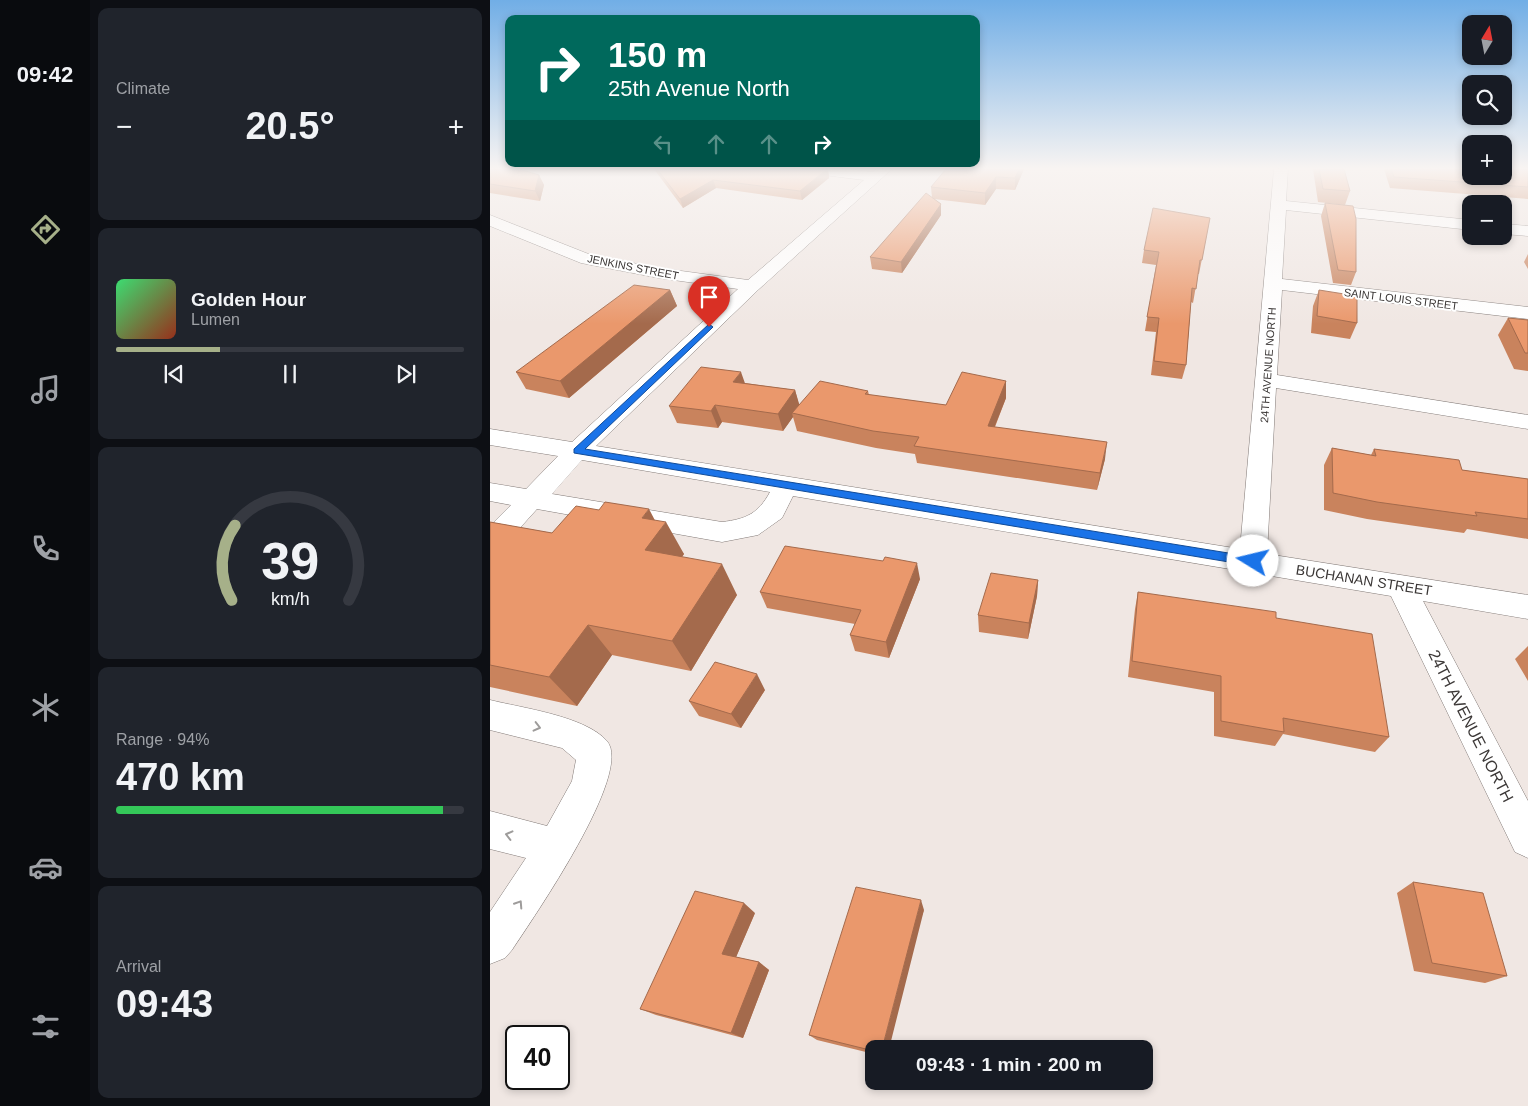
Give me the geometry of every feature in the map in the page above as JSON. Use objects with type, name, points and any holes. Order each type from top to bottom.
[{"type":"street","name":"JENKINS STREET","points":[[492,221],[587,259],[659,273],[752,286]]},
{"type":"street","points":[[490,543],[577,451],[752,286],[827,221]]},
{"type":"street","name":"24TH AVENUE NORTH","points":[[1253,561],[1278,221]]},
{"type":"street","points":[[1429,221],[1462,224]]},
{"type":"street","points":[[1512,230],[1528,231]]},
{"type":"street","name":"SAINT LOUIS STREET","points":[[1274,284],[1528,314]]},
{"type":"street","points":[[1267,380],[1528,422]]},
{"type":"street","name":"BUCHANAN STREET","points":[[490,437],[1528,607]]},
{"type":"street","points":[[490,492],[722,532],[749,528],[772,511],[786,485]]},
{"type":"street","name":"24TH AVENUE NORTH","points":[[1401,586],[1528,839]]},
{"type":"street","points":[[490,715],[572,735],[595,753],[589,786],[556,846],[498,936],[490,943]]},
{"type":"street","points":[[490,830],[556,846]]},
{"type":"building","points":[[902,221],[930,221],[901,262],[870,257]]},
{"type":"building","points":[[1150,221],[1210,221],[1202,260],[1200,260],[1196,289],[1192,288],[1186,365],[1154,361],[1159,318],[1147,317],[1159,252],[1144,250]]},
{"type":"building","points":[[1328,221],[1356,221],[1356,272],[1338,270]]},
{"type":"building","points":[[634,285],[670,290],[560,381],[516,372]]},
{"type":"building","points":[[1319,290],[1357,296],[1357,323],[1317,316]]},
{"type":"building","points":[[1508,318],[1528,320],[1528,353],[1525,353]]},
{"type":"building","points":[[701,367],[741,372],[733,382],[795,390],[778,414],[715,405],[711,411],[669,406]]},
{"type":"building","points":[[962,372],[1006,381],[988,426],[1107,442],[1100,473],[914,446],[919,437],[873,431],[792,413],[820,381],[868,391],[865,394],[946,405]]},
{"type":"building","points":[[1332,448],[1376,456],[1374,449],[1459,460],[1462,470],[1528,479],[1528,519],[1475,512],[1477,516],[1377,502],[1333,493]]},
{"type":"building","points":[[605,502],[649,509],[642,518],[666,522],[645,550],[722,564],[672,641],[588,625],[549,677],[490,665],[490,522],[552,533],[576,506],[599,510]]},
{"type":"building","points":[[785,546],[883,561],[885,557],[917,563],[886,642],[850,635],[861,610],[760,592]]},
{"type":"building","points":[[991,573],[1038,580],[1029,623],[978,615]]},
{"type":"building","points":[[1138,592],[1276,612],[1276,618],[1372,634],[1389,737],[1283,718],[1284,732],[1221,721],[1221,676],[1132,661]]},
{"type":"building","points":[[715,662],[757,674],[731,714],[689,701]]},
{"type":"building","points":[[1413,882],[1483,893],[1507,976],[1432,963]]},
{"type":"building","points":[[856,887],[921,900],[884,1040],[865,1040],[865,1049],[809,1035]]},
{"type":"building","points":[[695,891],[744,903],[722,954],[759,962],[731,1033],[640,1009]]},
{"type":"route","points":[[709,327],[577,451],[1253,561]]}]
